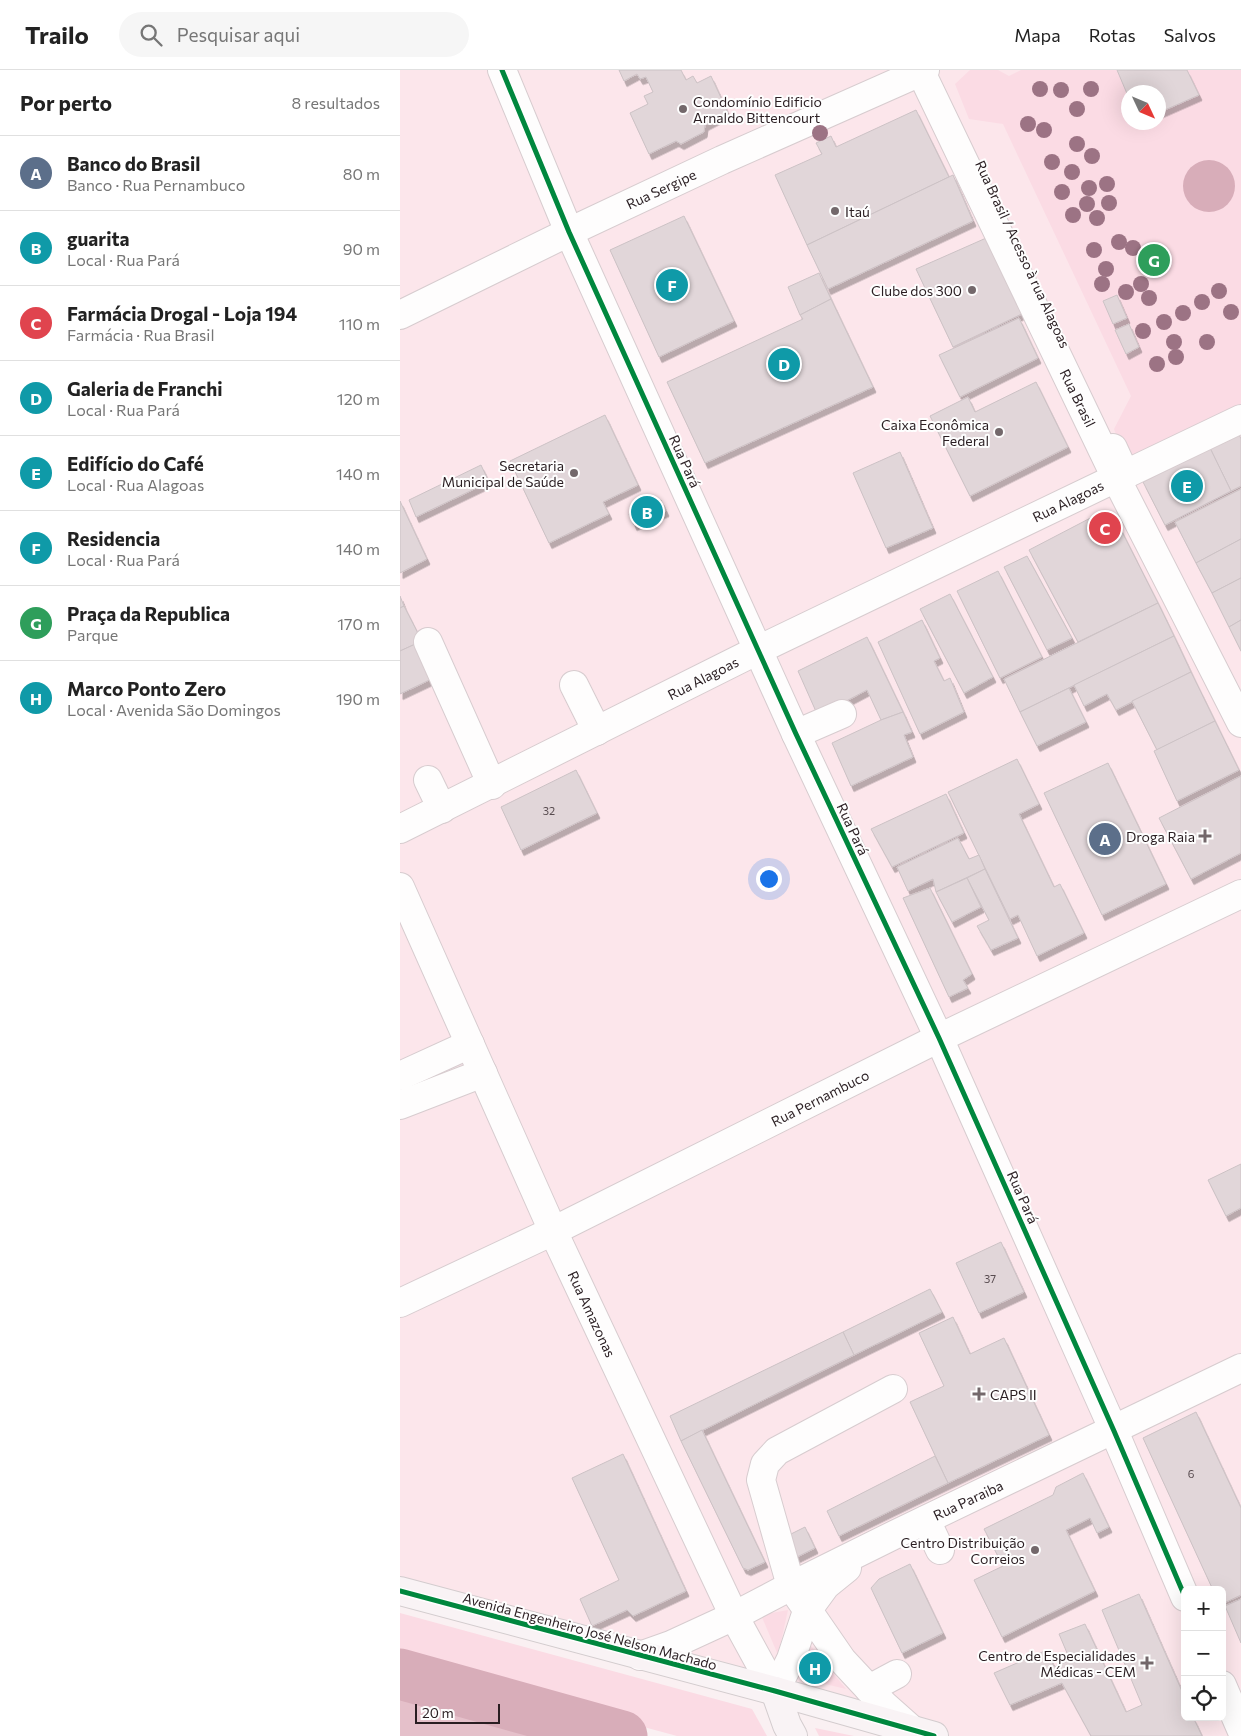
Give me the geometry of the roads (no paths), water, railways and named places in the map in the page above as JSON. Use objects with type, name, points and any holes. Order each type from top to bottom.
[{"type":"main road","name":"Avenida Engenheiro José Nelson Machado","points":[[400,1591],[922,1732]]},
{"type":"main road","name":"Rua Amazonas","points":[[775,1691],[790,1731]]},
{"type":"street","name":"Rua Pará","points":[[502,70],[569,232],[796,734],[939,1038],[1114,1430],[1181,1588]]},
{"type":"street","name":"Rua Sergipe","points":[[400,315],[722,160],[922,71]]},
{"type":"street","name":"Rua Brasil","points":[[922,71],[1241,723]]},
{"type":"street","name":"Rua Alagoas","points":[[400,829],[758,650],[1120,475],[1128,473],[1241,419]]},
{"type":"street","points":[[428,642],[492,784]]},
{"type":"street","points":[[574,685],[597,731]]},
{"type":"street","points":[[796,734],[842,714]]},
{"type":"street","points":[[428,780],[442,809]]},
{"type":"street","name":"Rua Amazonas","points":[[400,887],[553,1231],[734,1616],[775,1691]]},
{"type":"street","name":"Rua Pernambuco","points":[[400,1303],[553,1231],[939,1038],[1241,894]]},
{"type":"street","points":[[400,1076],[470,1044]]},
{"type":"street","points":[[400,1105],[483,1073]]},
{"type":"street","name":"Rua Paraiba","points":[[640,1656],[671,1645],[734,1616],[896,1534],[1241,1368]]},
{"type":"street","points":[[893,1389],[777,1451],[765,1464],[761,1480],[791,1586],[842,1660],[869,1689],[922,1732]]},
{"type":"street","points":[[926,1520],[940,1550]]},
{"type":"street","points":[[775,1691],[791,1659],[807,1611],[826,1585],[846,1568],[896,1534]]},
{"type":"street","points":[[869,1689],[897,1674]]},
{"type":"street","points":[[1226,1694],[1241,1730]]},
{"type":"waterway","points":[[400,1674],[622,1736]]},
{"type":"place","name":"Condomínio Edificio Arnaldo Bittencourt","points":[[683,109]]},
{"type":"place","name":"Itaú","points":[[835,211]]},
{"type":"place","name":"Praça da Republica","points":[[1154,260]]},
{"type":"place","name":"Residencia","points":[[672,285]]},
{"type":"place","name":"Clube dos 300","points":[[972,290]]},
{"type":"place","name":"Galeria de Franchi","points":[[784,364]]},
{"type":"place","name":"Caixa Econômica Federal","points":[[999,432]]},
{"type":"place","name":"Secretaria Municipal de Saúde","points":[[574,473]]},
{"type":"place","name":"Edifício do Café","points":[[1187,486]]},
{"type":"place","name":"guarita","points":[[647,512]]},
{"type":"place","name":"Farmácia Drogal - Loja 194","points":[[1105,528]]},
{"type":"place","name":"Droga Raia","points":[[1205,836]]},
{"type":"place","name":"Banco do Brasil","points":[[1105,839]]},
{"type":"place","name":"CAPS II","points":[[979,1394]]},
{"type":"place","name":"Centro Distribuição Correios","points":[[1035,1550]]},
{"type":"place","name":"Centro de Especialidades Médicas - CEM","points":[[1147,1663]]},
{"type":"place","name":"Marco Ponto Zero","points":[[815,1668]]}]
